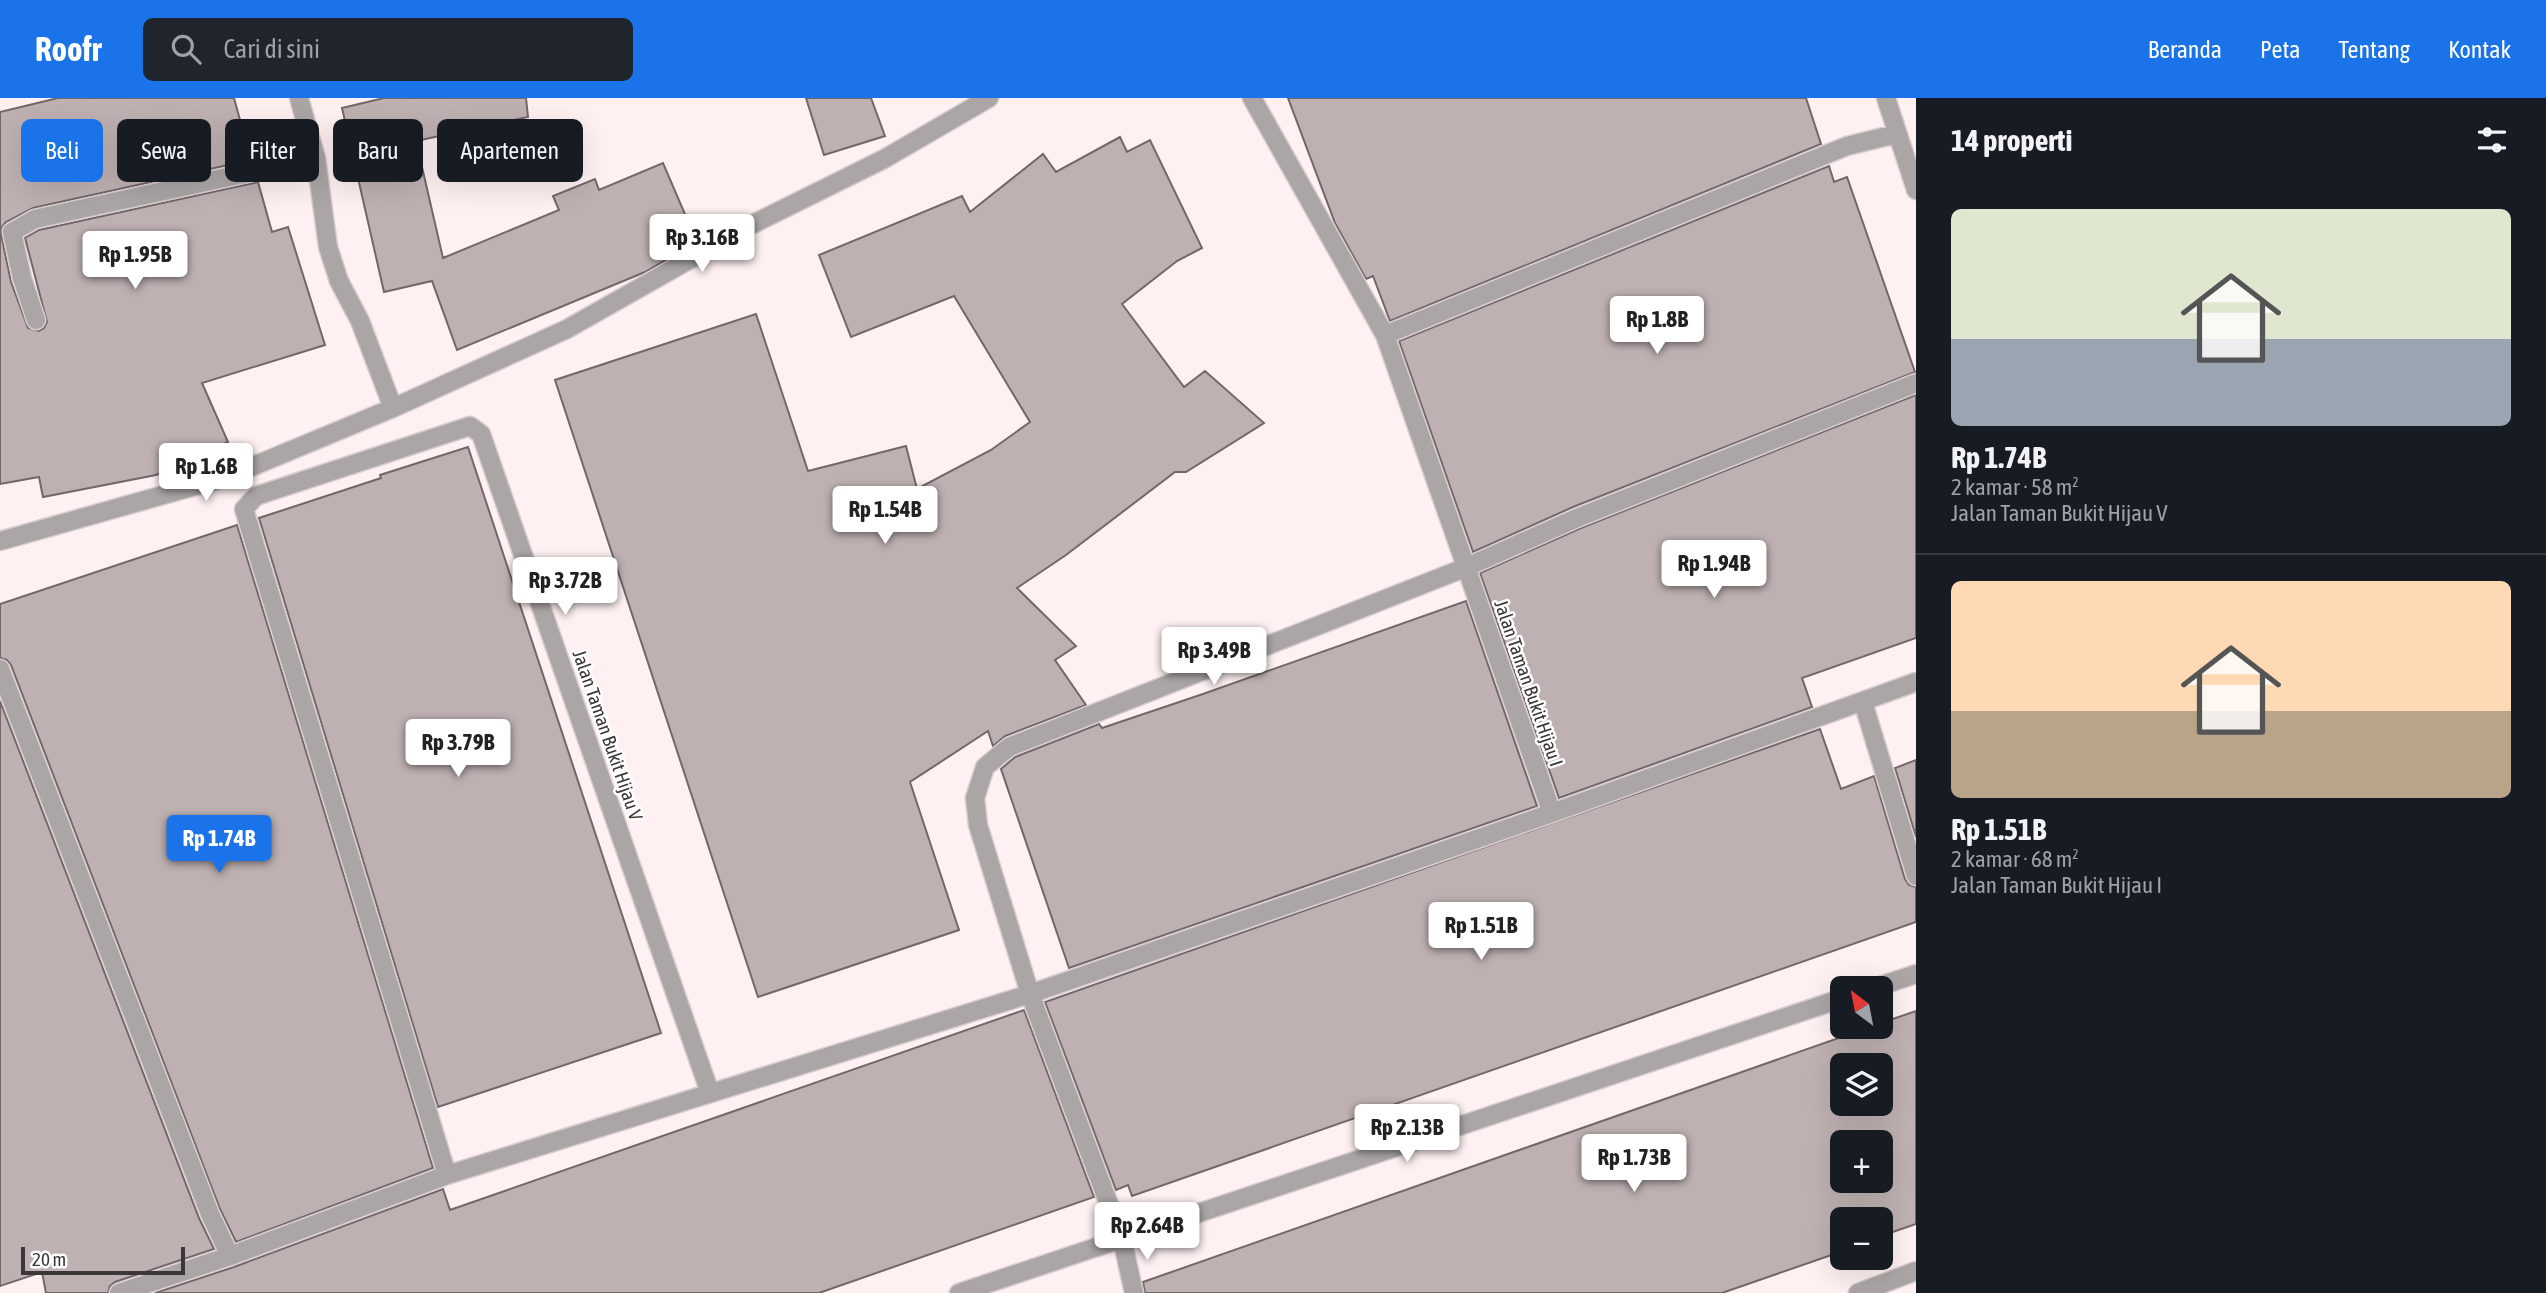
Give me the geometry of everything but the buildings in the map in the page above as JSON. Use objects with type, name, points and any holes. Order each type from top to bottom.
[{"type":"street","points":[[299,98],[305,119]]},
{"type":"street","points":[[0,541],[228,477],[393,408],[567,329],[747,227],[884,159],[989,98]]},
{"type":"street","name":"Jalan Taman Bukit Hijau I","points":[[1252,98],[1385,335],[1552,813]]},
{"type":"street","points":[[1886,98],[1916,190]]},
{"type":"street","points":[[1385,335],[1847,146],[1896,134]]},
{"type":"street","points":[[36,320],[22,278],[12,233],[35,219],[225,178]]},
{"type":"street","points":[[319,178],[331,258],[339,281],[371,347],[393,408]]},
{"type":"street","points":[[1134,1293],[1122,1239],[1030,994],[978,825],[975,799],[985,766],[1009,747],[1467,567],[1577,519],[1916,383]]},
{"type":"street","name":"Jalan Taman Bukit Hijau V","points":[[447,1175],[244,509],[256,496],[470,426],[481,434],[710,1093]]},
{"type":"street","points":[[0,669],[200,1188],[230,1256]]},
{"type":"street","points":[[119,1293],[230,1256],[447,1175],[1030,994],[1552,813],[1916,682]]},
{"type":"street","points":[[1863,702],[1916,876]]},
{"type":"street","points":[[1894,981],[1916,974]]},
{"type":"street","points":[[959,1293],[1830,1002]]},
{"type":"street","points":[[1858,1293],[1916,1271]]}]
